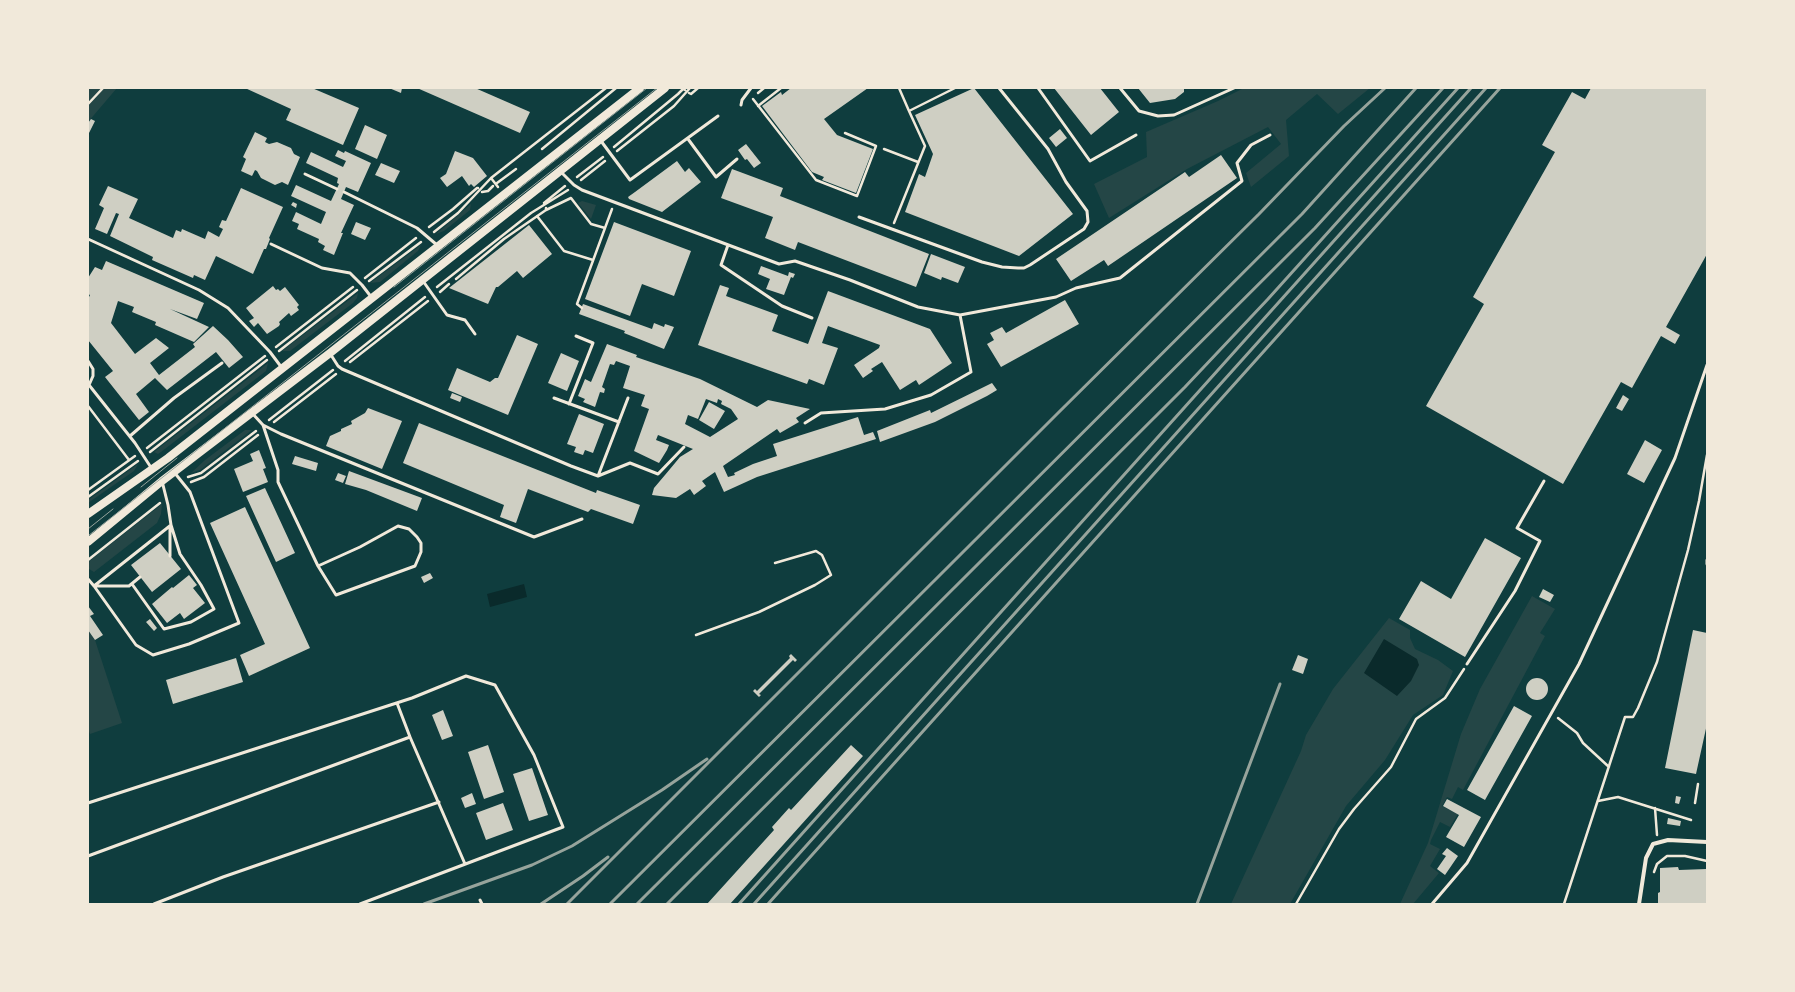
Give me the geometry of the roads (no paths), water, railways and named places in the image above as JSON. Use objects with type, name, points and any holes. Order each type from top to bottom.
[{"type":"main road","points":[[88,514],[152,469],[640,88]]},
{"type":"main road","points":[[88,542],[174,472],[330,353],[665,88]]},
{"type":"street","points":[[1639,904],[1646,858],[1653,844],[1659,841],[1680,840],[1707,842]]},
{"type":"lane","points":[[741,106],[742,100],[751,88]]},
{"type":"lane","points":[[858,217],[982,262],[1002,267],[1018,268],[1024,268],[1030,265],[1087,226],[1089,216],[1087,211],[1066,182],[1048,148],[999,88]]},
{"type":"lane","points":[[1038,88],[1090,161],[1136,136]]},
{"type":"lane","points":[[1120,88],[1139,111],[1158,116],[1174,115],[1234,88]]},
{"type":"lane","points":[[599,139],[630,180],[718,116]]},
{"type":"lane","points":[[559,171],[574,185],[582,190],[779,264],[794,261],[850,280],[918,307],[960,316],[1056,296],[1076,288],[1120,278],[1242,181],[1237,163],[1251,146],[1270,135]]},
{"type":"lane","points":[[688,139],[716,177],[738,159]]},
{"type":"lane","points":[[306,174],[337,189]]},
{"type":"lane","points":[[344,192],[417,228],[439,246]]},
{"type":"lane","points":[[88,239],[199,290],[228,308],[270,352],[282,368]]},
{"type":"lane","points":[[271,244],[322,268],[350,273],[372,298]]},
{"type":"lane","points":[[728,245],[721,264],[782,306],[812,318]]},
{"type":"lane","points":[[422,280],[447,315],[465,320],[475,334]]},
{"type":"lane","points":[[805,423],[821,413],[885,409],[931,395],[971,372],[960,316]]},
{"type":"lane","points":[[569,404],[593,343],[576,336]]},
{"type":"lane","points":[[330,353],[338,366],[342,369],[598,476],[630,463],[658,474],[684,447]]},
{"type":"lane","points":[[88,361],[93,369],[93,376],[90,385],[130,436],[152,469]]},
{"type":"lane","points":[[130,436],[174,398],[222,363]]},
{"type":"lane","points":[[1432,904],[1467,863],[1579,664],[1675,458],[1707,365]]},
{"type":"lane","points":[[554,398],[618,422]]},
{"type":"lane","points":[[598,476],[628,398]]},
{"type":"lane","points":[[252,413],[263,425],[280,434],[534,537],[582,519]]},
{"type":"lane","points":[[263,425],[278,470],[278,482],[318,566],[336,595],[415,566],[421,552],[421,543],[409,529],[398,526],[347,554],[318,566]]},
{"type":"lane","points":[[88,579],[136,645],[153,655],[189,644],[239,623],[190,492],[174,472]]},
{"type":"lane","points":[[1467,664],[1514,591],[1540,541],[1517,528],[1544,481]]},
{"type":"lane","points":[[132,584],[164,629],[190,622],[214,610],[201,584],[180,554],[171,525],[162,482]]},
{"type":"lane","points":[[94,586],[171,525]]},
{"type":"lane","points":[[170,556],[171,525]]},
{"type":"lane","points":[[94,586],[129,586],[140,577]]},
{"type":"lane","points":[[88,803],[397,703],[466,676],[495,685],[534,755],[563,827],[360,904]]},
{"type":"lane","points":[[397,703],[410,737],[465,864]]},
{"type":"lane","points":[[88,856],[410,737]]},
{"type":"lane","points":[[154,904],[223,877],[439,802]]},
{"type":"lane","points":[[480,900],[482,904]]},
{"type":"tram line","points":[[394,287],[647,88]]},
{"type":"tram line","points":[[88,536],[657,88]]},
{"type":"tram line","points":[[141,487],[177,458]]},
{"type":"tram line","points":[[88,529],[113,509]]},
{"type":"railway","points":[[567,904],[1259,214],[1344,126],[1385,88]]},
{"type":"railway","points":[[610,904],[1302,214],[1416,88]]},
{"type":"railway","points":[[637,904],[1315,228],[1443,88]]},
{"type":"railway","points":[[667,904],[1185,387],[1268,299],[1458,88]]},
{"type":"railway","points":[[739,904],[1471,88]]},
{"type":"railway","points":[[754,904],[1486,88]]},
{"type":"railway","points":[[768,904],[1500,88]]},
{"type":"railway","points":[[1197,904],[1280,684]]},
{"type":"railway","points":[[424,904],[532,865],[572,846],[662,790],[707,759]]},
{"type":"railway","points":[[541,904],[608,857]]}]
